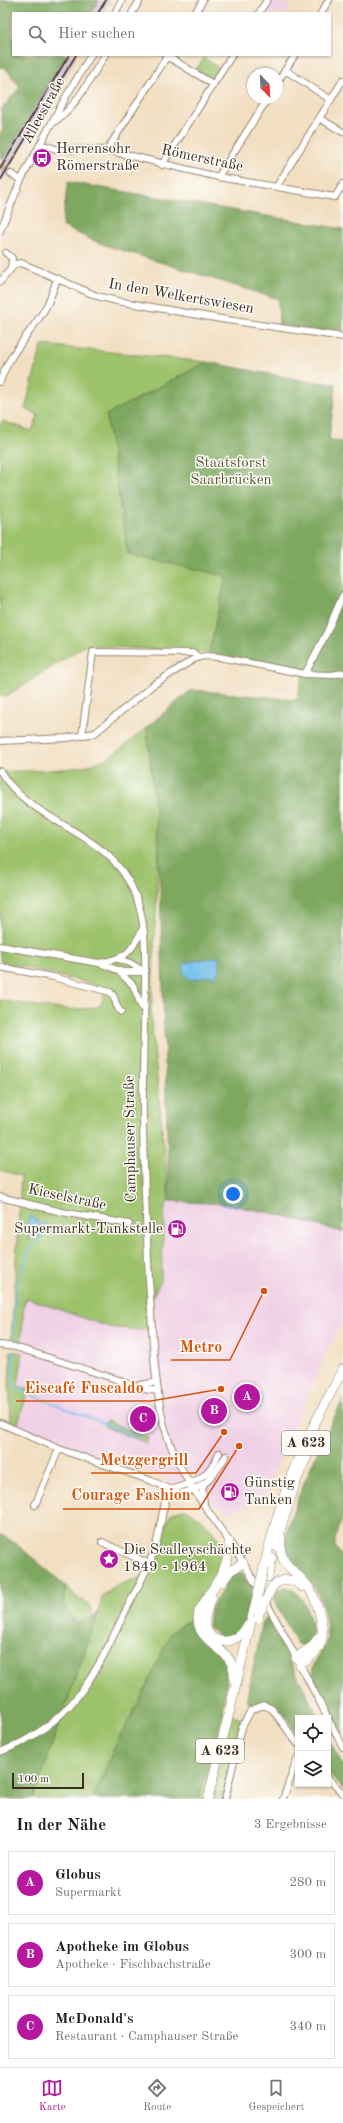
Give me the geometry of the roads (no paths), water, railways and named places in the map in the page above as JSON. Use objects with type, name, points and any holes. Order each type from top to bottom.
[{"type":"highway","name":"A 623","points":[[215,1799],[257,1618],[264,1568],[276,1520],[301,1453],[343,1369]]},
{"type":"highway","name":"A 623","points":[[208,1799],[231,1704],[257,1618],[285,1513],[307,1455],[343,1383]]},
{"type":"highway","points":[[285,1513],[280,1544],[282,1554],[289,1569],[311,1590],[324,1631],[320,1646],[310,1658],[298,1662]]},
{"type":"highway","points":[[229,1542],[230,1554],[227,1564],[241,1561]]},
{"type":"highway","points":[[241,1561],[226,1576],[212,1599],[205,1614],[205,1626],[210,1634],[219,1640],[231,1641],[243,1633],[257,1618],[272,1587],[283,1580],[294,1581],[303,1587],[311,1603],[318,1626],[318,1638],[298,1662]]},
{"type":"highway","name":"A 623","points":[[227,1564],[202,1605],[197,1618],[202,1634],[224,1652],[231,1661],[234,1676],[231,1704]]},
{"type":"street","points":[[115,12],[122,0]]},
{"type":"street","points":[[133,12],[140,0]]},
{"type":"street","points":[[196,12],[204,0]]},
{"type":"street","points":[[260,12],[267,0]]},
{"type":"street","points":[[322,12],[329,0]]},
{"type":"street","name":"Alleestraße","points":[[0,231],[21,180],[90,56]]},
{"type":"street","points":[[51,124],[64,115],[72,106],[104,56]]},
{"type":"street","points":[[108,150],[167,56],[213,84]]},
{"type":"street","points":[[162,165],[231,56]]},
{"type":"street","points":[[283,73],[294,56]]},
{"type":"street","points":[[285,70],[331,100]]},
{"type":"street","points":[[277,186],[343,80]]},
{"type":"street","points":[[218,177],[264,104]]},
{"type":"street","points":[[319,118],[343,132]]},
{"type":"street","name":"Römerstraße","points":[[41,144],[56,149],[108,150],[162,165],[218,177],[335,197],[343,184]]},
{"type":"street","points":[[11,174],[21,180]]},
{"type":"street","points":[[0,282],[11,268],[12,258],[6,253]]},
{"type":"street","name":"In den Welkertswiesen","points":[[11,268],[15,264],[21,263],[97,296],[117,301],[227,320],[343,337]]},
{"type":"street","points":[[0,382],[3,372],[18,347],[46,307],[57,278]]},
{"type":"street","points":[[305,674],[327,632],[343,595]]},
{"type":"street","points":[[82,736],[94,652],[194,653],[198,657]]},
{"type":"street","points":[[0,741],[82,736],[95,733],[153,684],[198,657],[219,657],[305,674],[331,675],[343,673]]},
{"type":"street","name":"Camphauser Straße","points":[[0,771],[14,789],[29,802],[85,836],[112,858],[126,875],[134,891],[143,926],[145,972],[142,1104],[145,1188],[157,1382],[162,1415],[173,1453],[183,1474],[241,1561],[298,1662],[325,1715]]},
{"type":"street","points":[[99,963],[118,959],[132,950],[143,926]]},
{"type":"street","points":[[0,946],[99,963],[116,970],[134,974],[145,972]]},
{"type":"street","points":[[118,959],[130,963],[145,972]]},
{"type":"street","points":[[0,967],[53,976],[110,992],[115,996],[116,1006],[121,1012]]},
{"type":"street","points":[[116,970],[133,985],[140,999],[144,1015]]},
{"type":"street","name":"Kieselstraße","points":[[0,1197],[62,1212],[129,1224]]},
{"type":"street","points":[[0,1345],[15,1347],[149,1391],[158,1391]]},
{"type":"street","points":[[133,1386],[157,1382]]},
{"type":"street","points":[[0,1423],[59,1450],[152,1480],[179,1494],[193,1490],[206,1482]]},
{"type":"street","points":[[35,1505],[59,1450]]},
{"type":"street","points":[[169,1490],[200,1479],[210,1471],[220,1453]]},
{"type":"street","points":[[204,1507],[202,1489],[226,1456]]},
{"type":"street","points":[[0,1752],[33,1736],[57,1720],[83,1691],[104,1655],[148,1564],[156,1544],[162,1508],[169,1490]]},
{"type":"street","points":[[102,1542],[148,1564]]},
{"type":"street","points":[[225,1799],[242,1727],[251,1710],[264,1705],[272,1709],[295,1740]]},
{"type":"street","name":"Camphauser Straße","points":[[331,1726],[343,1747]]},
{"type":"street","points":[[284,1799],[295,1765]]},
{"type":"street","points":[[331,1781],[343,1794]]},
{"type":"water","points":[[219,957],[220,969],[215,977],[209,976],[191,980],[183,973],[184,965],[188,962]]},
{"type":"water","points":[[31,1216],[40,1224],[48,1223],[41,1237],[38,1238],[37,1233],[31,1230],[29,1241],[27,1223],[29,1217]]},
{"type":"waterway","points":[[14,1343],[15,1297],[17,1287],[29,1251],[39,1238]]},
{"type":"waterway","points":[[13,1351],[13,1382],[19,1390],[140,1438]]},
{"type":"tunnel","points":[[0,167],[11,174]]},
{"type":"railway","points":[[99,12],[106,0]]},
{"type":"railway","points":[[0,169],[68,56]]},
{"type":"railway","points":[[0,181],[75,56]]},
{"type":"place","name":"Herrensohr Römerstraße","points":[[42,158]]},
{"type":"place","name":"Supermarkt-Tankstelle","points":[[177,1229]]},
{"type":"place","name":"Metro","points":[[264,1291]]},
{"type":"place","name":"Eiscafé Fuscaldo","points":[[221,1389]]},
{"type":"place","name":"Globus","points":[[247,1397]]},
{"type":"place","name":"Apotheke im Globus","points":[[214,1411]]},
{"type":"place","name":"McDonald's","points":[[143,1419]]},
{"type":"place","name":"Metzgergrill","points":[[224,1432]]},
{"type":"place","name":"Courage Fashion","points":[[239,1446]]},
{"type":"place","name":"Günstig Tanken","points":[[230,1492]]},
{"type":"place","name":"Die Scalleyschächte 1849 - 1964","points":[[109,1559]]},
{"type":"park label","name":"Staatsforst Saarbrücken","points":[[231,472]]}]
